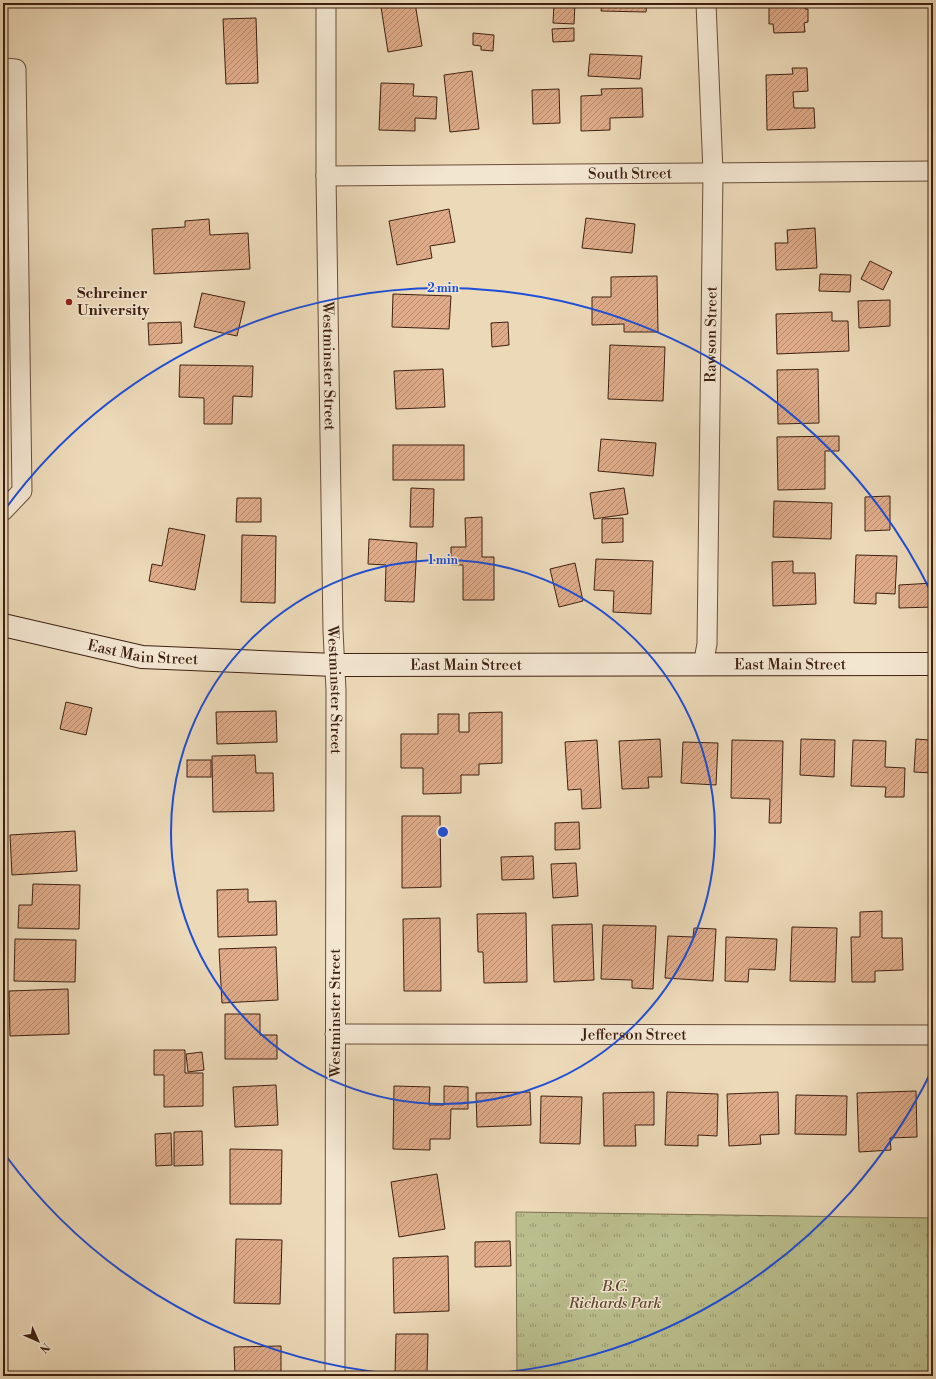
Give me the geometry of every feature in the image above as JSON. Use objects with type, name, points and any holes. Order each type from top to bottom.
[{"type":"street","name":"Westminster Street","points":[[326,3],[326,176],[333,631],[335,665],[335,1376]]},
{"type":"street","name":"Rawson Street","points":[[703,665],[707,644],[713,172],[706,3]]},
{"type":"street","points":[[3,68],[16,68],[22,491],[3,510]]},
{"type":"street","name":"South Street","points":[[326,176],[933,171]]},
{"type":"street","name":"East Main Street","points":[[3,625],[142,657],[335,665],[933,664]]},
{"type":"street","name":"Jefferson Street","points":[[335,1034],[933,1035]]},
{"type":"green space","name":"B.C. Richards Park","points":[[516,1212],[933,1218],[933,1376],[517,1376]]},
{"type":"building","points":[[404,3],[415,3],[422,46],[388,52],[381,7]]},
{"type":"building","points":[[554,3],[575,3],[574,24],[553,23]]},
{"type":"building","points":[[602,3],[647,3],[646,12],[601,11]]},
{"type":"building","points":[[769,3],[805,3],[805,9],[808,9],[808,22],[804,23],[805,32],[774,33],[773,24],[769,24]]},
{"type":"building","points":[[256,18],[258,83],[226,84],[223,19]]},
{"type":"building","points":[[574,28],[574,41],[553,42],[552,29]]},
{"type":"building","points":[[473,33],[494,35],[493,51],[481,50],[481,46],[473,45]]},
{"type":"building","points":[[590,54],[642,56],[640,79],[588,76]]},
{"type":"building","points":[[792,68],[807,68],[808,91],[793,92],[794,108],[814,108],[815,128],[767,130],[766,75],[793,74]]},
{"type":"building","points":[[472,71],[479,129],[450,132],[444,75]]},
{"type":"building","points":[[381,83],[414,84],[413,96],[437,97],[436,119],[415,118],[415,131],[379,130]]},
{"type":"building","points":[[642,88],[643,117],[610,118],[610,130],[581,131],[581,96],[602,95],[601,89]]},
{"type":"building","points":[[559,89],[560,123],[533,124],[532,90]]},
{"type":"building","points":[[449,209],[455,242],[430,246],[432,258],[397,265],[389,221]]},
{"type":"building","points":[[586,218],[635,224],[632,253],[582,248]]},
{"type":"building","points":[[209,219],[210,235],[248,233],[250,269],[154,274],[152,229],[185,227],[185,221]]},
{"type":"building","points":[[815,228],[817,268],[776,270],[775,243],[788,243],[787,230]]},
{"type":"building","points":[[870,261],[892,272],[883,290],[861,279]]},
{"type":"building","points":[[820,274],[851,275],[850,292],[819,291]]},
{"type":"building","points":[[657,276],[658,332],[624,332],[624,324],[592,325],[592,297],[611,297],[611,277]]},
{"type":"building","points":[[202,293],[245,302],[237,336],[194,327]]},
{"type":"building","points":[[393,294],[451,296],[449,329],[392,327]]},
{"type":"building","points":[[890,300],[890,326],[859,328],[858,301]]},
{"type":"building","points":[[832,312],[832,321],[848,321],[849,351],[777,354],[776,314]]},
{"type":"building","points":[[181,322],[182,343],[149,345],[148,323]]},
{"type":"building","points":[[508,322],[509,345],[492,347],[491,323]]},
{"type":"building","points":[[610,345],[665,347],[663,401],[608,399]]},
{"type":"building","points":[[180,365],[253,366],[252,397],[233,396],[232,424],[204,424],[204,398],[179,397]]},
{"type":"building","points":[[443,369],[445,407],[396,409],[394,371]]},
{"type":"building","points":[[818,369],[819,423],[778,424],[777,370]]},
{"type":"building","points":[[839,436],[839,451],[825,451],[825,489],[778,490],[777,437]]},
{"type":"building","points":[[601,439],[656,443],[653,476],[598,471]]},
{"type":"building","points":[[393,445],[464,445],[464,480],[393,480]]},
{"type":"building","points":[[411,488],[434,489],[433,527],[410,527]]},
{"type":"building","points":[[624,488],[628,514],[594,519],[590,493]]},
{"type":"building","points":[[890,496],[890,530],[865,531],[865,497]]},
{"type":"building","points":[[237,498],[261,498],[261,522],[236,522]]},
{"type":"building","points":[[774,501],[832,503],[831,539],[773,537]]},
{"type":"building","points":[[482,517],[482,557],[494,557],[494,600],[463,600],[463,565],[451,565],[451,547],[466,547],[465,518]]},
{"type":"building","points":[[623,518],[623,542],[602,543],[602,519]]},
{"type":"building","points":[[169,528],[205,535],[195,590],[149,581],[152,564],[162,566]]},
{"type":"building","points":[[242,535],[276,536],[275,603],[241,602]]},
{"type":"building","points":[[369,539],[417,543],[414,602],[385,601],[386,565],[368,564]]},
{"type":"building","points":[[856,555],[897,556],[895,594],[876,593],[876,604],[854,603]]},
{"type":"building","points":[[596,559],[653,561],[651,614],[613,612],[614,591],[594,590]]},
{"type":"building","points":[[793,561],[793,573],[815,573],[816,604],[773,606],[772,562]]},
{"type":"building","points":[[575,563],[583,601],[559,607],[550,569]]},
{"type":"building","points":[[933,583],[933,607],[899,608],[899,585]]},
{"type":"building","points":[[66,702],[92,708],[86,735],[60,729]]},
{"type":"building","points":[[276,711],[277,742],[217,744],[216,712]]},
{"type":"building","points":[[502,712],[502,763],[479,764],[479,775],[461,775],[461,793],[423,794],[423,768],[401,768],[401,734],[438,734],[438,714],[459,714],[459,732],[469,732],[469,713]]},
{"type":"building","points":[[930,719],[933,719],[933,773],[914,772],[916,739],[929,740]]},
{"type":"building","points":[[660,739],[662,777],[648,777],[649,788],[622,789],[619,741]]},
{"type":"building","points":[[801,739],[835,740],[834,777],[800,775]]},
{"type":"building","points":[[597,740],[601,808],[582,809],[581,789],[568,790],[565,742]]},
{"type":"building","points":[[732,740],[783,741],[781,823],[769,823],[770,799],[731,798]]},
{"type":"building","points":[[853,740],[886,741],[885,767],[905,768],[904,797],[885,797],[886,787],[851,786]]},
{"type":"building","points":[[683,742],[718,743],[716,785],[681,783]]},
{"type":"building","points":[[255,755],[256,773],[273,773],[274,811],[213,812],[212,756]]},
{"type":"building","points":[[187,760],[211,760],[211,777],[187,777]]},
{"type":"building","points":[[402,816],[440,816],[441,887],[402,888]]},
{"type":"building","points":[[579,822],[580,849],[555,850],[555,823]]},
{"type":"building","points":[[75,831],[77,871],[12,875],[10,835]]},
{"type":"building","points":[[533,856],[534,879],[502,880],[501,857]]},
{"type":"building","points":[[576,863],[578,896],[553,898],[551,864]]},
{"type":"building","points":[[33,884],[80,885],[79,929],[18,928],[19,905],[32,905]]},
{"type":"building","points":[[248,889],[248,902],[276,901],[277,935],[218,937],[217,890]]},
{"type":"building","points":[[882,911],[882,938],[902,938],[903,970],[875,971],[875,982],[852,982],[851,937],[860,937],[860,912]]},
{"type":"building","points":[[526,913],[527,982],[484,983],[483,952],[478,952],[477,914]]},
{"type":"building","points":[[440,918],[441,991],[404,991],[403,919]]},
{"type":"building","points":[[592,924],[594,980],[554,982],[552,925]]},
{"type":"building","points":[[603,925],[656,926],[653,989],[632,988],[632,980],[601,979]]},
{"type":"building","points":[[792,927],[837,928],[835,982],[790,981]]},
{"type":"building","points":[[694,928],[716,929],[713,981],[665,978],[668,936],[693,937]]},
{"type":"building","points":[[726,937],[777,939],[775,970],[749,969],[748,982],[725,981]]},
{"type":"building","points":[[15,939],[76,940],[75,982],[14,981]]},
{"type":"building","points":[[276,947],[278,1000],[222,1003],[219,949]]},
{"type":"building","points":[[68,989],[69,1034],[10,1036],[9,991]]},
{"type":"building","points":[[225,1014],[260,1014],[260,1035],[277,1035],[277,1059],[225,1059]]},
{"type":"building","points":[[154,1050],[185,1050],[185,1073],[203,1073],[203,1106],[164,1107],[164,1075],[154,1075]]},
{"type":"building","points":[[202,1052],[204,1070],[188,1072],[186,1054]]},
{"type":"building","points":[[276,1085],[278,1125],[235,1127],[233,1087]]},
{"type":"building","points":[[394,1086],[430,1087],[429,1105],[444,1105],[444,1086],[468,1087],[468,1109],[451,1109],[450,1139],[430,1139],[430,1150],[393,1149]]},
{"type":"building","points":[[916,1091],[917,1137],[890,1138],[891,1150],[859,1152],[857,1093]]},
{"type":"building","points":[[530,1092],[531,1125],[477,1127],[476,1093]]},
{"type":"building","points":[[654,1092],[654,1125],[635,1125],[636,1146],[604,1146],[603,1093]]},
{"type":"building","points":[[667,1092],[718,1094],[717,1136],[698,1135],[698,1146],[665,1145]]},
{"type":"building","points":[[778,1092],[779,1134],[760,1135],[761,1144],[729,1146],[727,1094]]},
{"type":"building","points":[[796,1095],[847,1096],[846,1135],[795,1134]]},
{"type":"building","points":[[541,1096],[582,1097],[580,1144],[540,1143]]},
{"type":"building","points":[[930,1100],[933,1100],[933,1155],[932,1155]]},
{"type":"building","points":[[202,1131],[203,1165],[174,1166],[174,1132]]},
{"type":"building","points":[[171,1133],[172,1165],[156,1166],[155,1134]]},
{"type":"building","points":[[230,1149],[282,1150],[281,1204],[230,1204]]},
{"type":"building","points":[[437,1174],[445,1229],[399,1237],[391,1182]]},
{"type":"building","points":[[236,1239],[282,1240],[280,1304],[234,1303]]},
{"type":"building","points":[[510,1241],[511,1266],[475,1267],[475,1242]]},
{"type":"building","points":[[448,1256],[449,1311],[394,1313],[393,1258]]},
{"type":"building","points":[[396,1334],[428,1334],[427,1372],[456,1372],[455,1376],[395,1376]]},
{"type":"building","points":[[281,1346],[281,1376],[235,1376],[234,1347]]},
{"type":"place","name":"Schreiner University","points":[[69,302]]}]
